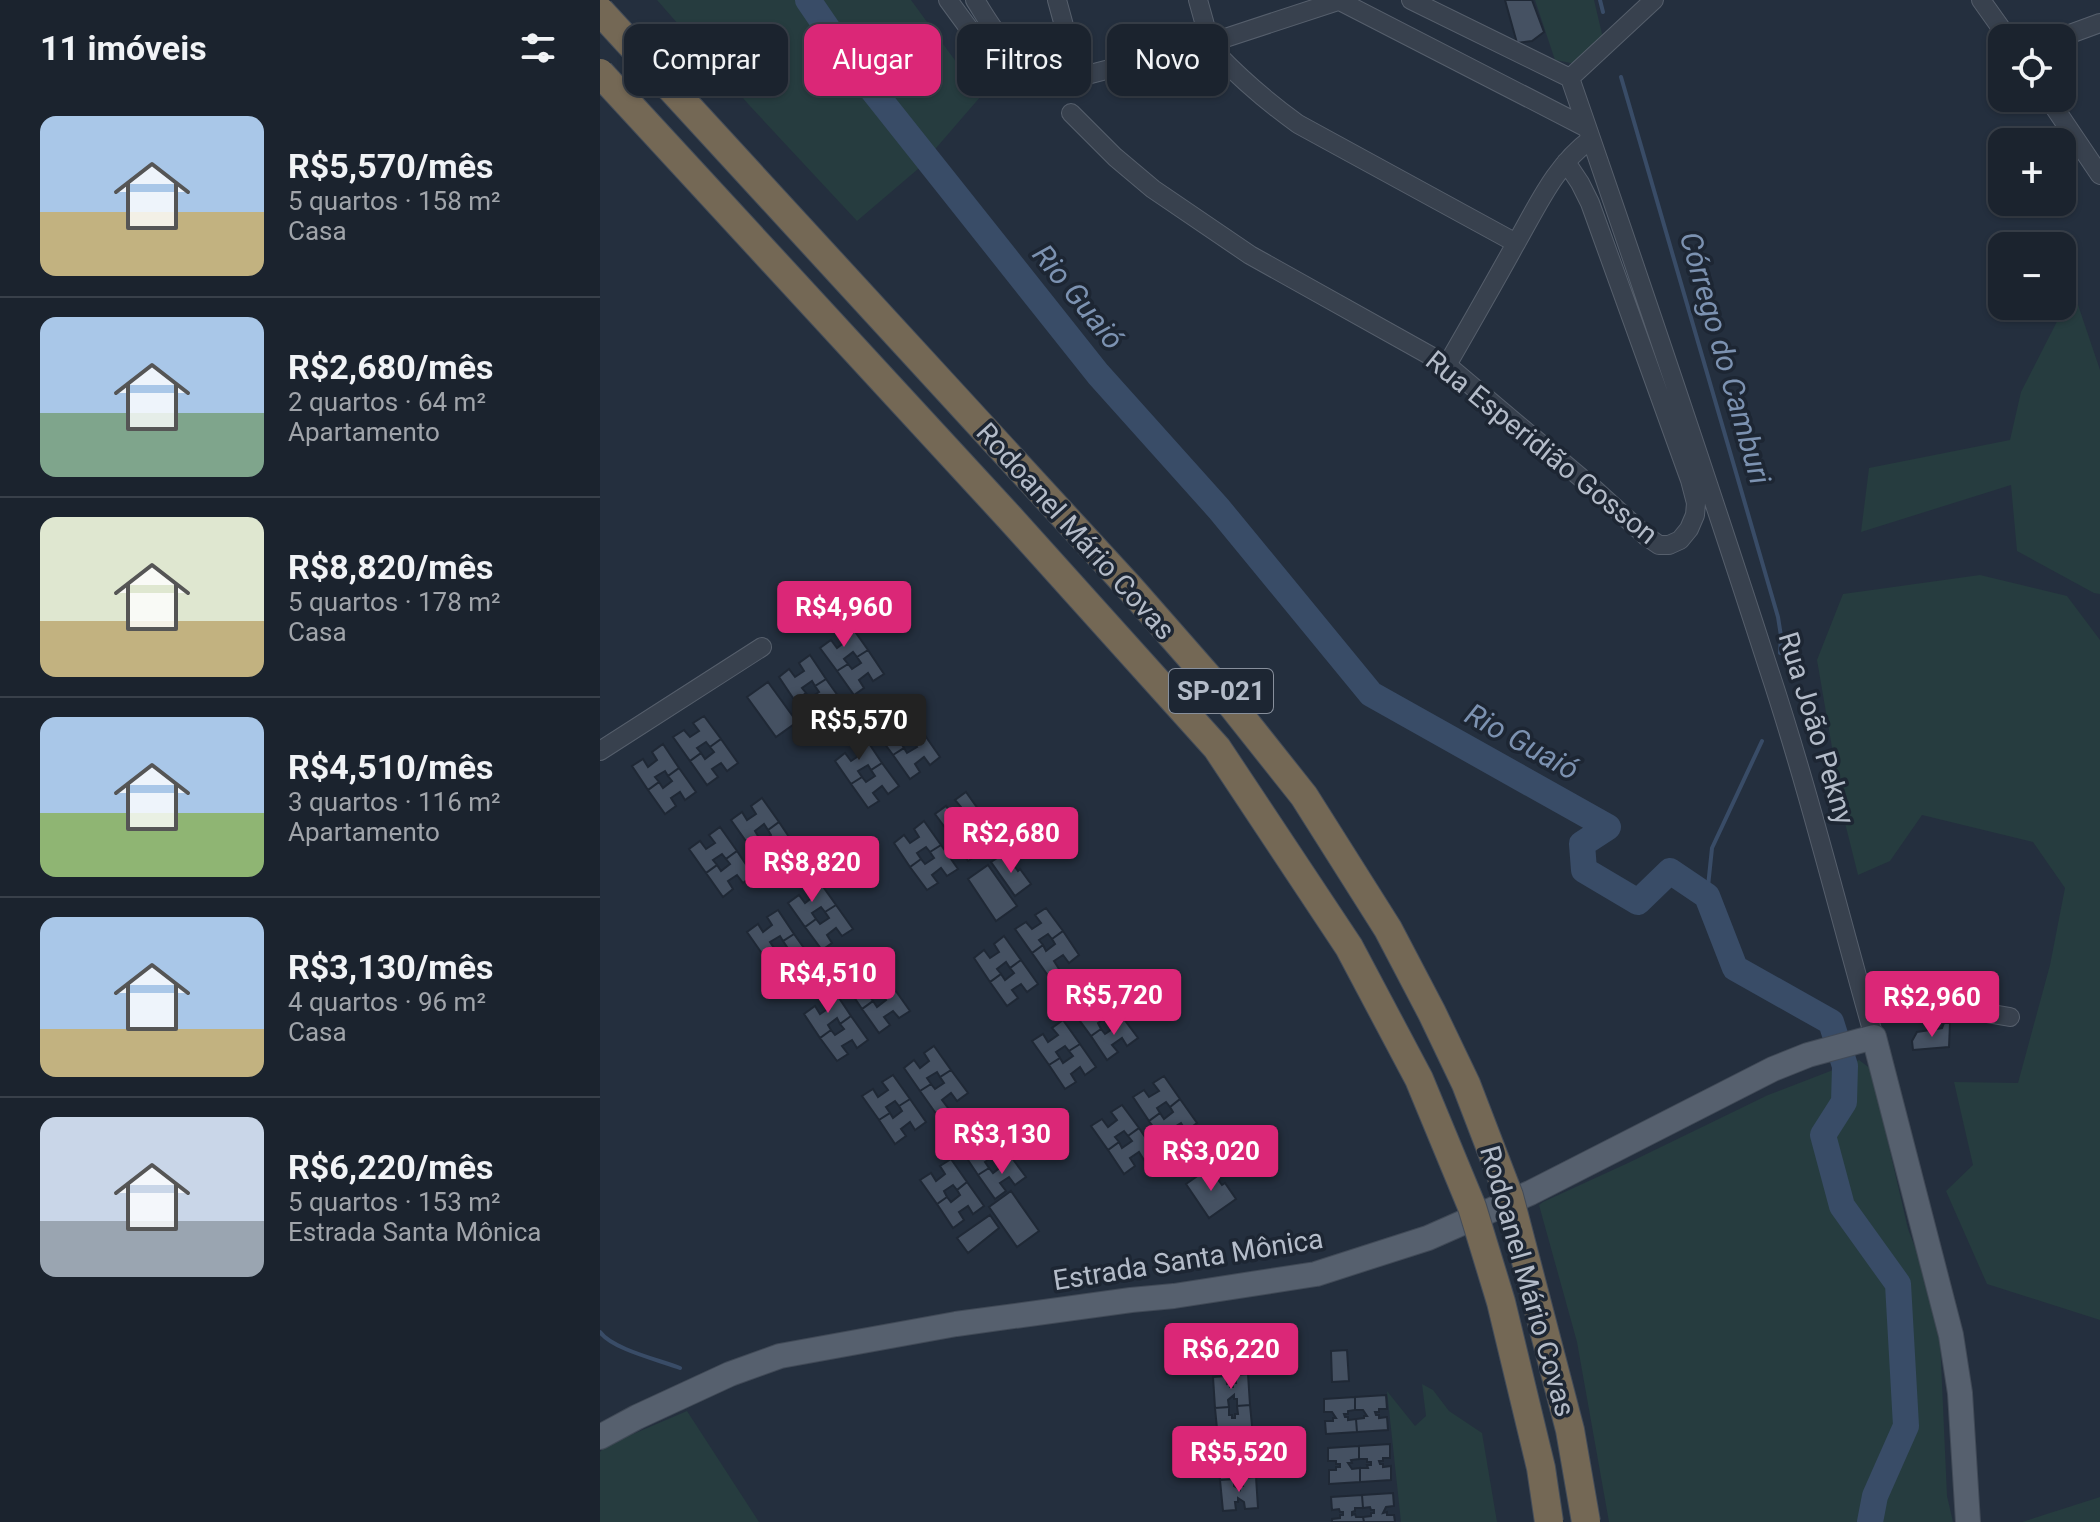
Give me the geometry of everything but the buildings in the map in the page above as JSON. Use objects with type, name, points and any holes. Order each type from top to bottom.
[{"type":"highway","name":"Rodoanel Mário Covas","points":[[600,11],[1130,588],[1223,694],[1304,796],[1388,929],[1466,1084],[1509,1196],[1570,1430],[1586,1522]]},
{"type":"highway","name":"Rodoanel Mário Covas","points":[[600,73],[1217,748],[1333,922],[1419,1079],[1472,1207],[1508,1332],[1541,1468],[1549,1522]]},
{"type":"main road","name":"Estrada Santa Mônica","points":[[600,1437],[717,1380],[780,1356],[956,1324],[1316,1274],[1428,1238],[1530,1193],[1773,1069],[1808,1055],[1866,1039]]},
{"type":"main road","name":"Rua João Pekny","points":[[1866,1039],[1951,1335],[1960,1393],[1968,1522]]},
{"type":"street","points":[[948,0],[966,24]]},
{"type":"street","points":[[975,0],[990,24]]},
{"type":"street","points":[[1057,0],[1063,24]]},
{"type":"street","points":[[1198,0],[1206,24]]},
{"type":"street","points":[[1411,0],[1570,78]]},
{"type":"street","points":[[1552,110],[1566,97],[1570,78],[1654,0]]},
{"type":"street","points":[[1981,0],[1998,24]]},
{"type":"street","points":[[1228,44],[1339,1],[1552,110],[1589,134],[1566,162],[1516,243],[1447,365]]},
{"type":"street","points":[[2076,32],[2100,23]]},
{"type":"street","points":[[1228,65],[1265,100],[1298,124],[1516,243]]},
{"type":"street","name":"Rua João Pekny","points":[[1570,78],[1661,341],[1769,670],[1867,1012],[1866,1039]]},
{"type":"street","points":[[2057,112],[2100,175]]},
{"type":"street","name":"Rua Esperidião Gosson","points":[[1071,113],[1153,189],[1250,255],[1447,365],[1646,536],[1659,545],[1669,545],[1680,540],[1695,515],[1696,503],[1690,480],[1590,203],[1566,162]]},
{"type":"street","points":[[600,751],[762,647]]},
{"type":"street","points":[[1867,1012],[1946,1006],[2010,1017]]},
{"type":"green space","points":[[657,0],[911,0],[928,24],[804,24],[804,96],[941,96],[941,41],[957,63],[957,96],[981,96],[918,169],[857,221],[741,96],[788,96],[788,24],[678,24]]},
{"type":"green space","points":[[1535,0],[1594,0],[1603,38],[1576,64],[1555,60]]},
{"type":"green space","points":[[2076,299],[2100,370],[2100,594],[2017,551],[2011,485],[1861,532],[1869,468],[2010,440],[2021,392],[2058,320],[2076,320]]},
{"type":"green space","points":[[1980,575],[2067,596],[2100,640],[2100,1320],[1987,1284],[1946,1191],[1973,1165],[1954,1082],[2018,1083],[2050,965],[2065,888],[2033,842],[1922,815],[1890,861],[1858,875],[1845,823],[1817,660],[1843,594]]},
{"type":"green space","points":[[1859,1060],[1871,1069],[1908,1229],[1940,1339],[1947,1496],[1953,1522],[1609,1522],[1577,1342],[1539,1205],[1768,1095]]},
{"type":"green space","points":[[1422,1384],[1433,1390],[1449,1411],[1482,1433],[1497,1522],[1401,1522],[1387,1391],[1415,1426],[1426,1416]]},
{"type":"green space","points":[[687,1411],[759,1522],[600,1522],[600,1452],[605,1446]]},
{"type":"green space","points":[[2100,1497],[2100,1522],[2022,1522]]},
{"type":"waterway","name":"Rio Guaió","points":[[808,0],[851,63],[1098,374],[1219,509],[1371,694],[1608,827],[1582,844],[1584,870],[1638,902],[1670,871],[1707,896],[1735,968],[1831,1022],[1845,1066],[1844,1102],[1823,1135],[1842,1206],[1898,1284],[1906,1426],[1875,1496],[1870,1522]]},
{"type":"waterway","name":"Córrego do Camburi","points":[[1600,0],[1603,12]]},
{"type":"waterway","name":"Córrego do Camburi","points":[[1621,77],[1778,617],[1780,653]]},
{"type":"waterway","name":"Córrego do Camburi","points":[[1707,896],[1712,848],[1762,741]]},
{"type":"waterway","points":[[600,1332],[625,1349],[680,1368]]}]
